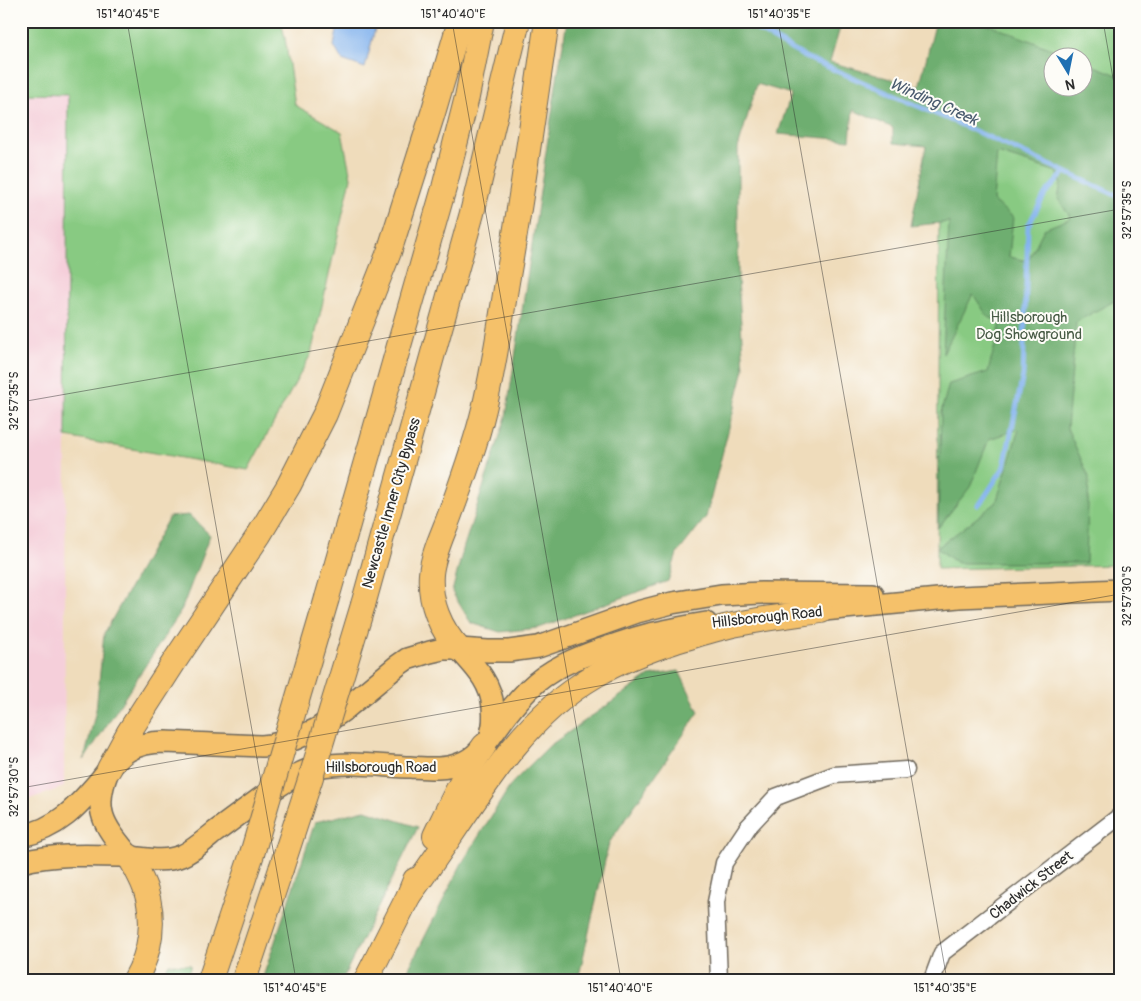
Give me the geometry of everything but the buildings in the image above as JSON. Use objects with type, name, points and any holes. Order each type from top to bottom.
[{"type":"highway","points":[[109,769],[129,732],[273,513],[326,414],[388,252],[433,113],[460,21]]},
{"type":"highway","points":[[210,980],[252,854],[444,188],[467,97],[482,21]]},
{"type":"highway","name":"Newcastle Inner City Bypass","points":[[244,980],[311,777],[363,605],[472,213],[518,21]]},
{"type":"highway","points":[[459,649],[448,635],[437,615],[431,592],[431,573],[437,549],[480,426],[490,383],[513,248],[547,21]]},
{"type":"highway","points":[[366,980],[409,895],[423,862],[526,732],[555,705],[595,675],[637,654],[715,630],[756,621],[821,611]]},
{"type":"highway","points":[[409,895],[428,870],[449,828],[462,780],[487,742]]},
{"type":"highway","points":[[129,856],[145,889],[152,922],[149,945],[135,980]]},
{"type":"main road","name":"Hillsborough Road","points":[[21,862],[46,857],[72,855],[129,856],[162,860],[181,856],[283,783],[310,769],[355,764],[440,768],[454,766],[474,756],[487,742],[513,705],[540,679],[588,654],[639,637],[674,629],[748,617],[959,597],[1120,590]]},
{"type":"main road","name":"Hillsborough Road","points":[[21,836],[46,829],[68,815],[84,800],[118,759],[147,743],[262,746],[295,739],[325,725],[407,659],[430,652],[459,649],[509,651],[538,647],[637,612],[672,603],[721,595],[871,594],[959,597]]},
{"type":"main road","points":[[459,649],[482,675],[492,696],[493,725],[487,742]]},
{"type":"main road","points":[[109,769],[101,792],[102,813],[107,827],[129,856]]},
{"type":"street","points":[[719,980],[716,902],[724,863],[748,826],[776,797],[834,775],[906,770]]},
{"type":"street","name":"Chadwick Street","points":[[932,980],[942,953],[1120,816]]},
{"type":"shaded area","points":[[21,95],[68,95],[64,787],[21,802]]},
{"type":"green space","points":[[21,21],[281,21],[295,105],[342,132],[351,178],[311,354],[248,470],[66,437],[68,95],[21,94]]},
{"type":"green space","points":[[567,21],[842,21],[830,62],[919,87],[936,21],[979,21],[1050,48],[1044,48],[1044,98],[1094,98],[1094,66],[1120,76],[1120,299],[1076,322],[1067,428],[1089,477],[1086,563],[957,563],[937,548],[996,503],[1019,429],[989,439],[970,487],[938,528],[941,412],[949,384],[988,372],[1001,322],[988,317],[973,294],[943,354],[949,222],[911,226],[926,146],[893,143],[893,128],[853,110],[850,140],[778,134],[791,94],[757,84],[738,148],[738,279],[744,369],[706,517],[677,554],[668,581],[539,628],[500,632],[471,623],[452,592],[464,546],[506,417]],"holes":[[[997,153],[1057,172],[1061,183],[1058,199],[1071,218],[1044,229],[1028,261],[1009,257],[1013,217],[993,201]]]},
{"type":"green space","name":"Hillsborough Dog Showground","points":[[940,21],[1120,21],[1120,565],[937,569]]},
{"type":"green space","points":[[189,515],[210,535],[181,611],[84,760],[96,710],[104,634],[169,517]]},
{"type":"green space","points":[[679,671],[699,712],[609,843],[578,980],[403,980],[462,863],[512,783],[549,746],[649,676]]},
{"type":"green space","points":[[365,810],[418,827],[342,980],[262,980],[315,822]]},
{"type":"green space","points":[[169,964],[191,965],[186,980],[159,980]]},
{"type":"water","points":[[339,21],[377,21],[365,68],[342,60],[334,46]]},
{"type":"waterway","name":"Winding Creek","points":[[742,21],[805,57],[1120,197]]},
{"type":"waterway","points":[[978,505],[1004,467],[1023,375],[1028,226],[1045,194],[1065,172]]}]
